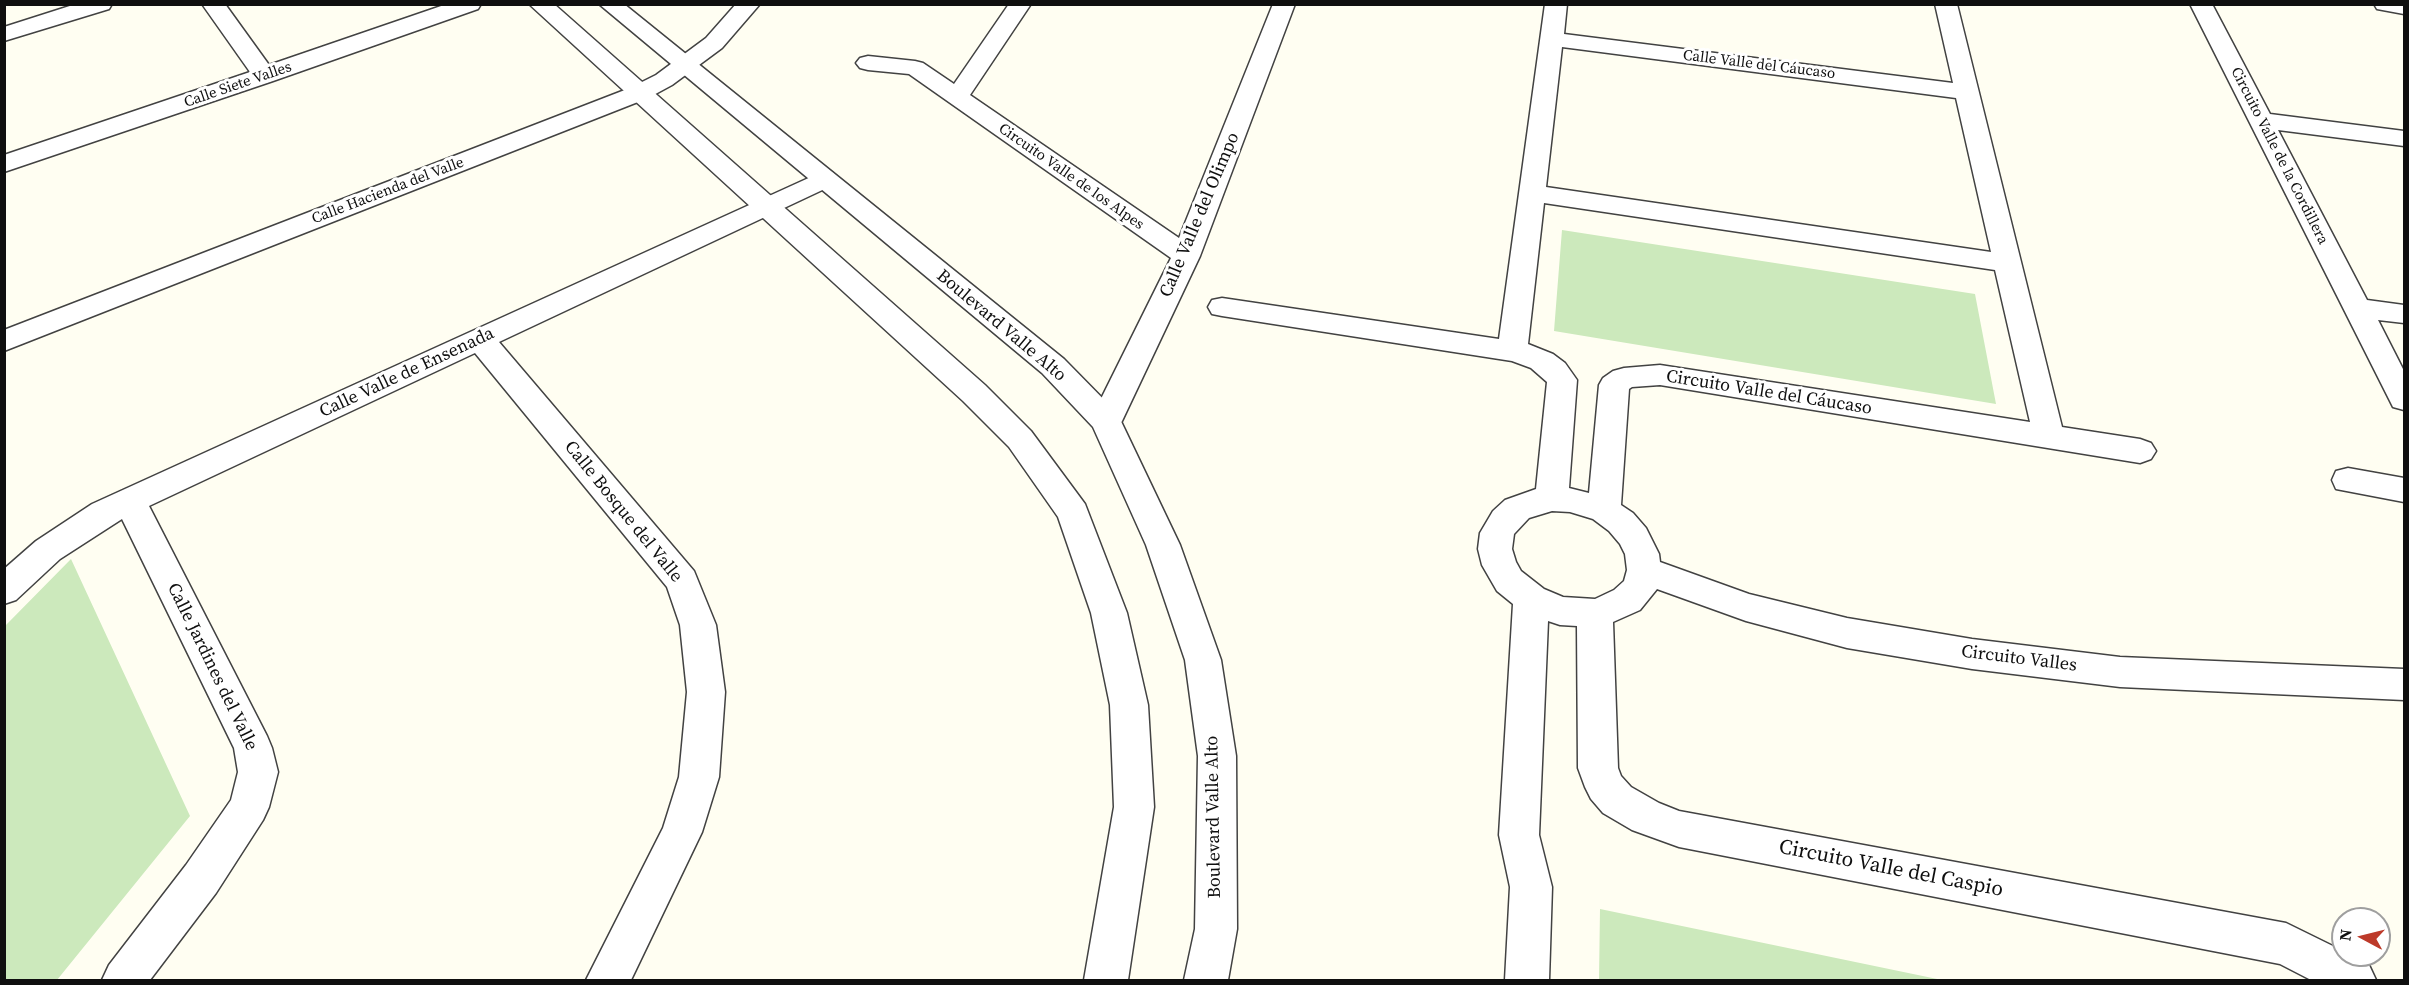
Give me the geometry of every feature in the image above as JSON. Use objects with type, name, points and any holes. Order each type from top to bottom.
[{"type":"street","points":[[4,34],[101,4]]},
{"type":"street","points":[[213,4],[265,76]]},
{"type":"street","name":"Calle Siete Valles","points":[[4,164],[470,4]]},
{"type":"street","points":[[540,4],[974,393],[1020,439],[1072,513],[1109,613],[1129,705],[1134,807],[1106,981]]},
{"type":"street","name":"Boulevard Valle Alto","points":[[610,4],[1053,366],[1106,421],[1163,545],[1203,660],[1217,756],[1216,929],[1206,981]]},
{"type":"street","name":"Calle Hacienda del Valle","points":[[4,341],[639,93],[664,80],[714,42],[749,4]]},
{"type":"street","points":[[956,98],[1020,4]]},
{"type":"street","name":"Calle Valle del Olimpo","points":[[1106,421],[1186,256],[1284,4]]},
{"type":"street","points":[[1512,351],[1556,4]]},
{"type":"street","points":[[1946,4],[2049,437]]},
{"type":"street","name":"Circuito Valle de la Cordillera","points":[[2201,4],[2404,399]]},
{"type":"street","points":[[2385,4],[2404,7]]},
{"type":"street","name":"Calle Valle del Cáucaso","points":[[1552,39],[1967,92]]},
{"type":"street","name":"Circuito Valle de los Alpes","points":[[868,63],[915,68],[1186,256]]},
{"type":"street","points":[[2260,120],[2404,138]]},
{"type":"street","name":"Calle Valle de Ensenada","points":[[4,590],[48,550],[104,513],[824,179]]},
{"type":"street","points":[[1531,193],[2007,264]]},
{"type":"street","points":[[1222,307],[1512,351],[1530,355],[1542,361],[1562,380],[1552,499]]},
{"type":"street","points":[[2357,308],[2404,314]]},
{"type":"street","name":"Calle Bosque del Valle","points":[[480,339],[682,581],[698,625],[706,692],[699,777],[682,832],[608,981]]},
{"type":"street","name":"Circuito Valle del Cáucaso","points":[[1604,510],[1614,385],[1624,378],[1660,375],[2140,451]]},
{"type":"street","points":[[2348,480],[2404,490]]},
{"type":"street","points":[[1552,499],[1570,500],[1604,510],[1621,522],[1634,537],[1642,554],[1644,570],[1640,587],[1628,600],[1595,613],[1560,611],[1531,599],[1509,581],[1499,565],[1495,549],[1497,533],[1505,520],[1517,509],[1533,502],[1552,499]]},
{"type":"street","name":"Calle Jardines del Valle","points":[[124,981],[201,879],[249,807],[258,772],[253,748],[130,501]]},
{"type":"street","name":"Circuito Valles","points":[[1644,570],[1746,607],[1846,633],[1972,654],[2120,672],[2404,684]]},
{"type":"street","points":[[1527,981],[1531,887],[1519,835],[1531,599]]},
{"type":"street","name":"Circuito Valle del Caspio","points":[[1595,613],[1598,768],[1605,787],[1617,800],[1646,817],[1678,829],[2286,944],[2354,981]]},
{"type":"green space","points":[[1562,230],[1975,294],[1996,404],[1554,331]]},
{"type":"green space","points":[[71,559],[190,816],[57,980],[5,980],[5,626]]},
{"type":"green space","points":[[1600,909],[1942,980],[1599,980]]}]
